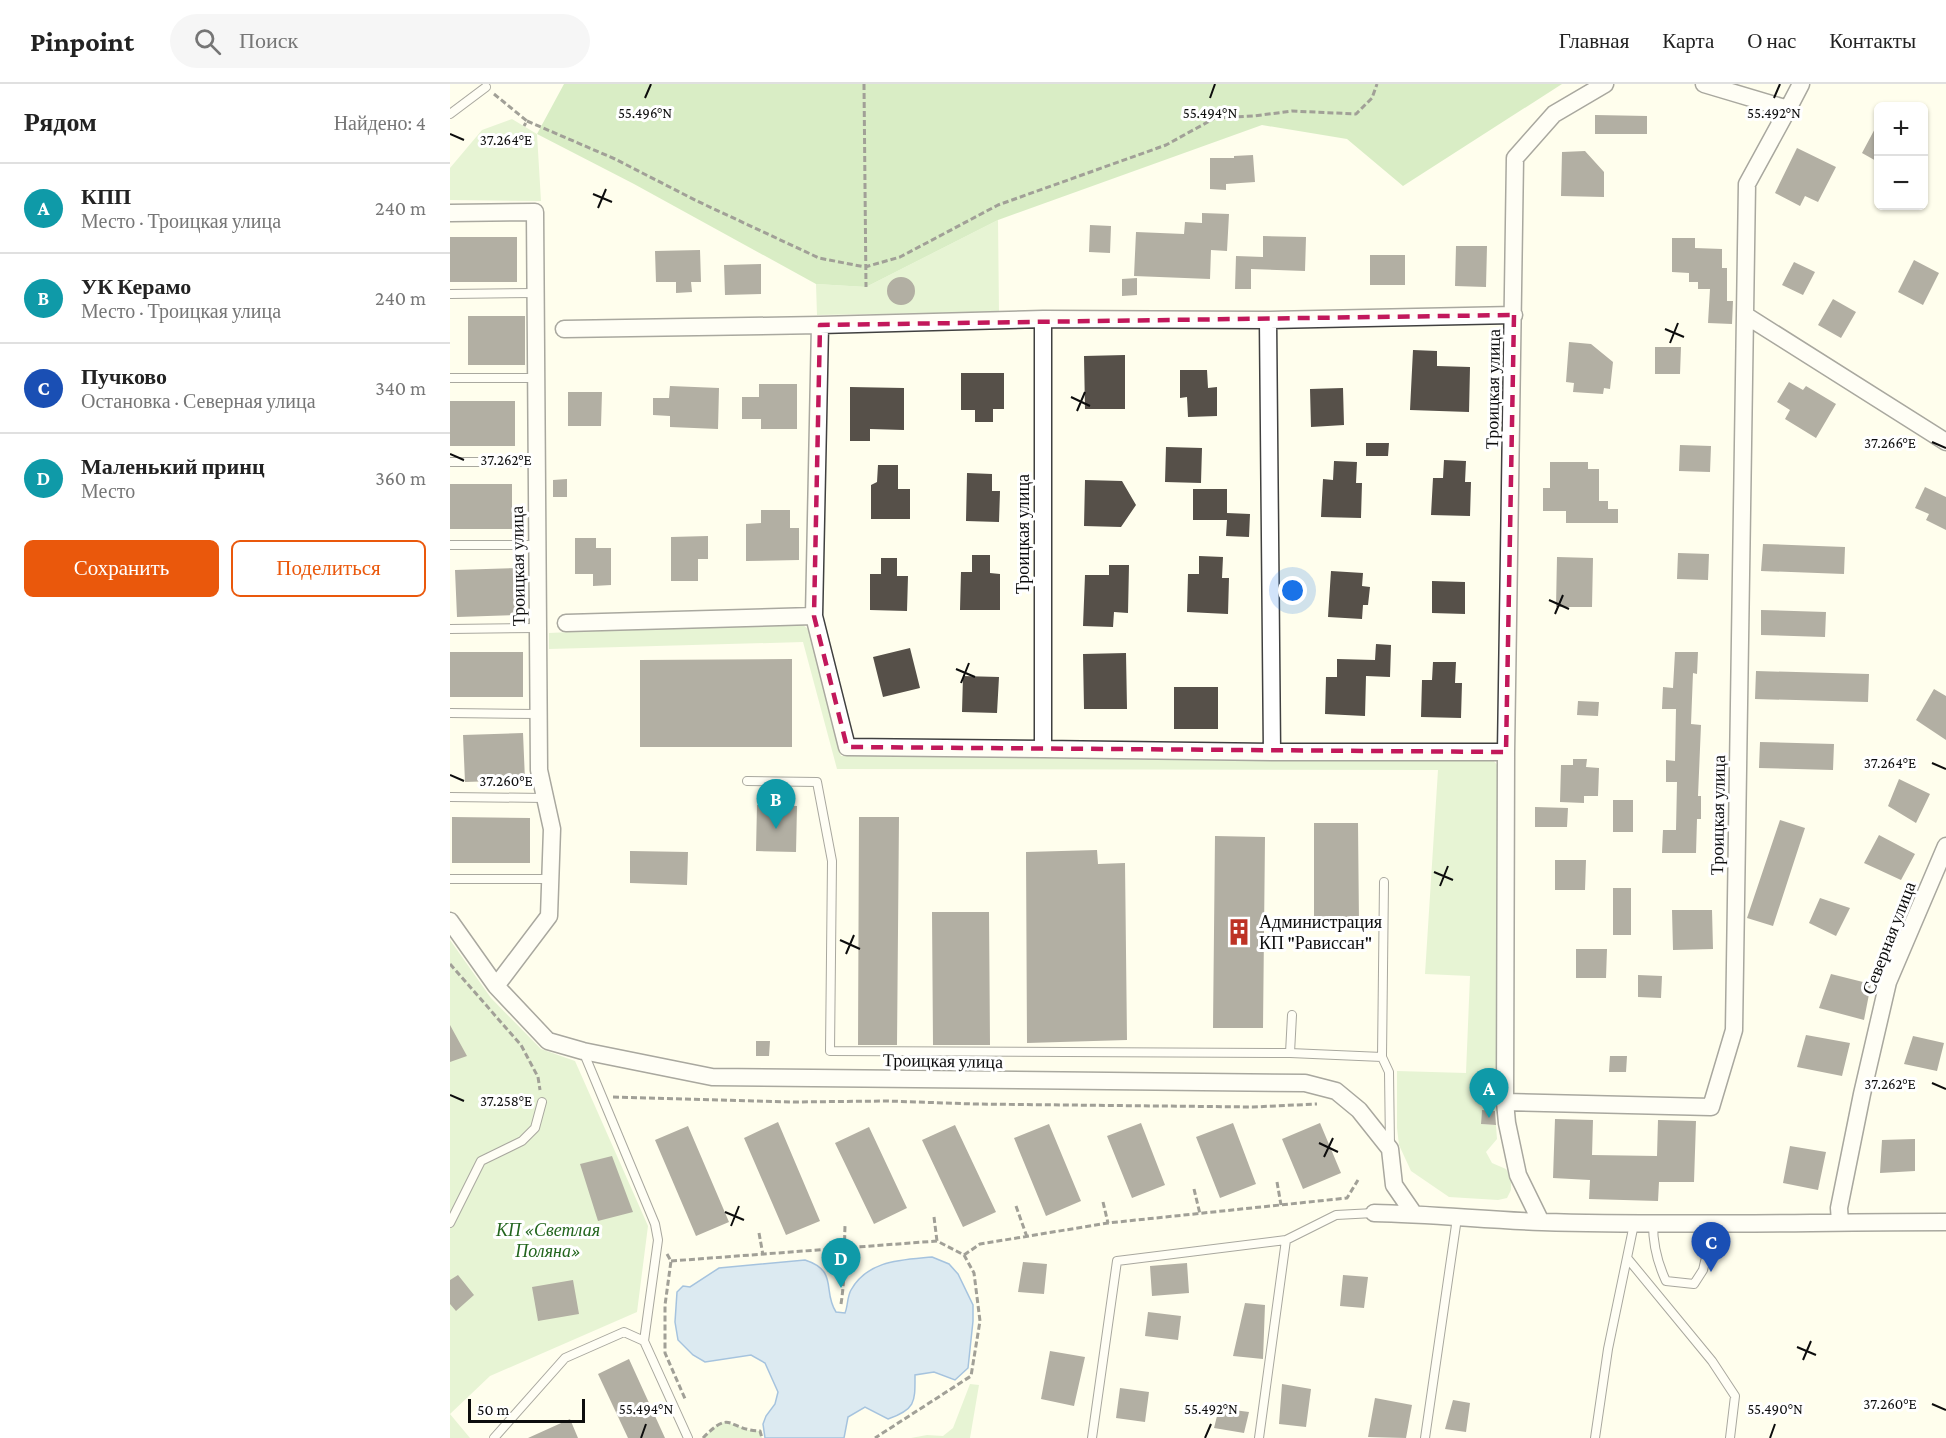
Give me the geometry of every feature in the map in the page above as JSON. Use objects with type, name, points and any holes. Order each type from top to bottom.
[{"type":"street","name":"Троицкая улица","points":[[1541,1222],[1518,1175],[1505,1102],[1506,752],[1515,158],[1554,114],[1605,84]]},
{"type":"street","points":[[1704,84],[1788,109]]},
{"type":"street","name":"Троицкая улица","points":[[1505,1102],[1711,1107],[1734,1030],[1747,184],[1801,84]]},
{"type":"street","name":"Троицкая улица","points":[[450,213],[535,212],[539,770],[552,829],[549,916],[496,986]]},
{"type":"street","name":"Троицкая улица","points":[[564,329],[1043,319],[1268,320],[1514,315]]},
{"type":"street","points":[[1745,315],[1946,442]]},
{"type":"street","name":"Троицкая улица","points":[[1043,319],[1043,749]]},
{"type":"street","points":[[1268,320],[1272,752]]},
{"type":"street","points":[[820,325],[814,616],[847,747],[1506,752]]},
{"type":"street","points":[[566,622],[814,616]]},
{"type":"street","name":"Северная улица","points":[[1840,1222],[1839,1208],[1859,1105],[1888,982],[1946,846]]},
{"type":"street","name":"Троицкая улица","points":[[450,921],[496,986],[548,1041],[583,1051],[712,1077],[1305,1083],[1336,1091],[1359,1110],[1390,1149]]},
{"type":"street","points":[[1390,1149],[1394,1185],[1414,1214]]},
{"type":"street","points":[[1374,1213],[1541,1222],[1634,1224],[1946,1222]]},
{"type":"lane","points":[[450,114],[486,87]]},
{"type":"lane","points":[[450,294],[535,293]]},
{"type":"lane","points":[[450,378],[536,378]]},
{"type":"lane","points":[[450,462],[536,462]]},
{"type":"lane","points":[[450,545],[537,545]]},
{"type":"lane","points":[[450,629],[538,628]]},
{"type":"lane","points":[[450,713],[539,714]]},
{"type":"lane","points":[[747,781],[817,782],[832,861],[830,1051],[1290,1053],[1382,1057]]},
{"type":"lane","points":[[450,797],[545,798]]},
{"type":"lane","points":[[450,879],[550,879]]},
{"type":"lane","points":[[1384,882],[1382,1057],[1389,1072],[1390,1149]]},
{"type":"lane","points":[[1290,1053],[1292,1015]]},
{"type":"lane","points":[[583,1051],[656,1224],[658,1240],[644,1341],[688,1438]]},
{"type":"lane","points":[[450,1223],[480,1161],[522,1141],[535,1128],[542,1102]]},
{"type":"lane","points":[[1092,1438],[1117,1261],[1286,1240],[1336,1215],[1374,1213]]},
{"type":"lane","points":[[1425,1438],[1457,1218]]},
{"type":"lane","points":[[1595,1438],[1608,1349],[1634,1224]]},
{"type":"lane","points":[[1653,1224],[1656,1260],[1666,1281],[1694,1284],[1703,1270],[1714,1224]]},
{"type":"lane","points":[[1259,1438],[1286,1240]]},
{"type":"lane","points":[[1628,1259],[1712,1361],[1735,1396],[1730,1438]]},
{"type":"lane","points":[[494,1438],[565,1358],[624,1332],[644,1341]]},
{"type":"path","points":[[864,84],[866,287]]},
{"type":"path","points":[[486,87],[527,121],[615,159],[697,201],[819,258],[865,267],[900,257],[998,206],[1166,145],[1215,118],[1292,111],[1356,114],[1372,98],[1377,84]]},
{"type":"path","points":[[524,126],[527,121]]},
{"type":"path","points":[[450,964],[521,1045],[538,1077],[542,1102]]},
{"type":"path","points":[[602,1097],[793,1102],[888,1101],[1253,1107],[1328,1103]]},
{"type":"path","points":[[964,1255],[980,1244],[1108,1223],[1347,1198],[1358,1180]]},
{"type":"path","points":[[1277,1182],[1281,1205]]},
{"type":"path","points":[[1194,1189],[1200,1215]]},
{"type":"path","points":[[1103,1202],[1108,1223]]},
{"type":"path","points":[[1016,1206],[1027,1236]]},
{"type":"path","points":[[934,1217],[937,1242]]},
{"type":"path","points":[[841,1304],[845,1282],[843,1271],[845,1226]]},
{"type":"path","points":[[759,1233],[763,1255]]},
{"type":"path","points":[[658,1240],[671,1261],[665,1305],[665,1353],[688,1406]]},
{"type":"path","points":[[671,1261],[937,1242],[964,1255],[974,1274],[980,1321],[971,1376],[875,1438]]},
{"type":"path","points":[[703,1438],[719,1423],[727,1422],[748,1431],[759,1431],[762,1438]]},
{"type":"highlighted area","points":[[1514,315],[1506,752],[847,747],[814,616],[820,325]]},
{"type":"green space","points":[[564,84],[1562,84],[1403,186],[1347,139],[1262,125],[998,220],[866,287],[816,284],[634,184],[537,134]]},
{"type":"green space","points":[[512,119],[537,134],[541,201],[450,200],[450,168],[482,130]]},
{"type":"green space","points":[[998,220],[999,312],[817,315],[816,284],[866,287]]},
{"type":"green space","points":[[798,621],[812,632],[841,756],[1492,759],[1499,767],[1497,1111],[1482,1110],[1481,1124],[1496,1125],[1497,1139],[1486,1152],[1492,1163],[1506,1169],[1511,1178],[1511,1190],[1507,1198],[1498,1200],[1449,1197],[1411,1171],[1399,1145],[1397,1071],[1466,1073],[1470,976],[1425,974],[1438,770],[837,769],[803,642],[549,649],[549,633]]},
{"type":"green space","name":"КП «Светлая Поляна»","points":[[450,940],[491,998],[541,1049],[575,1061],[648,1226],[637,1312],[490,1376],[450,1414]]},
{"type":"green space","points":[[970,1384],[979,1385],[970,1438],[911,1438],[927,1435],[943,1436],[953,1428]]},
{"type":"green space","points":[[450,1414],[470,1438],[450,1438]]},
{"type":"green space","points":[[727,1422],[748,1430],[760,1431],[762,1438],[703,1438],[719,1423]]},
{"type":"water","points":[[932,1257],[949,1264],[958,1274],[973,1305],[968,1368],[955,1380],[934,1372],[915,1375],[914,1398],[909,1408],[888,1419],[865,1407],[848,1417],[844,1438],[765,1438],[763,1424],[775,1404],[778,1392],[765,1363],[751,1355],[705,1362],[693,1355],[678,1340],[675,1322],[677,1292],[683,1286],[690,1287],[719,1268],[805,1260],[822,1270],[828,1282],[830,1297],[836,1312],[845,1313],[851,1290],[866,1273],[886,1263]]},
{"type":"building","points":[[1595,115],[1647,116],[1647,134],[1595,134]]},
{"type":"building","points":[[1874,130],[1874,160],[1862,153]]},
{"type":"building","points":[[1797,148],[1836,167],[1818,202],[1805,196],[1800,206],[1775,193]]},
{"type":"building","points":[[1585,151],[1604,172],[1604,197],[1561,196],[1562,152]]},
{"type":"building","points":[[1253,155],[1255,182],[1226,184],[1226,190],[1210,189],[1210,158]]},
{"type":"building","points":[[1202,213],[1229,214],[1227,251],[1211,250],[1210,279],[1134,276],[1136,232],[1184,234],[1185,222],[1202,223]]},
{"type":"building","points":[[1090,225],[1111,226],[1110,253],[1089,252]]},
{"type":"building","points":[[1263,236],[1306,237],[1305,271],[1251,269],[1251,289],[1235,289],[1236,256],[1263,257]]},
{"type":"building","points":[[450,237],[517,237],[517,282],[450,282]]},
{"type":"building","points":[[1672,238],[1695,238],[1695,248],[1722,249],[1722,268],[1727,268],[1727,301],[1733,301],[1732,324],[1708,323],[1710,289],[1698,289],[1698,282],[1689,282],[1689,273],[1672,272]]},
{"type":"building","points":[[1456,246],[1487,246],[1486,287],[1455,286]]},
{"type":"building","points":[[700,250],[701,282],[691,282],[692,292],[676,293],[676,282],[656,282],[655,251]]},
{"type":"building","points":[[1370,255],[1405,255],[1405,285],[1370,285]]},
{"type":"building","points":[[1914,260],[1939,273],[1923,305],[1898,292]]},
{"type":"building","points":[[1794,262],[1815,272],[1803,295],[1782,285]]},
{"type":"building","points":[[761,264],[761,294],[725,295],[724,265]]},
{"type":"building","points":[[901,277],[911,281],[915,291],[911,301],[901,305],[891,301],[887,291],[891,281]]},
{"type":"building","points":[[1137,278],[1137,295],[1122,296],[1122,279]]},
{"type":"building","points":[[1833,299],[1856,312],[1841,338],[1818,325]]},
{"type":"building","points":[[468,316],[525,316],[525,365],[468,365]]},
{"type":"building","points":[[1569,342],[1591,344],[1613,362],[1610,389],[1604,388],[1603,394],[1573,392],[1574,383],[1566,382]]},
{"type":"building","points":[[1655,347],[1681,347],[1680,374],[1655,374]]},
{"type":"building","points":[[1413,350],[1437,351],[1437,366],[1470,367],[1469,412],[1410,410]]},
{"type":"building","points":[[1125,355],[1125,409],[1085,409],[1084,356]]},
{"type":"building","points":[[1180,370],[1207,370],[1208,388],[1217,387],[1217,416],[1188,417],[1187,397],[1180,398]]},
{"type":"building","points":[[961,373],[1004,373],[1004,409],[993,409],[993,422],[975,422],[975,410],[961,410]]},
{"type":"building","points":[[1789,382],[1803,390],[1806,386],[1836,404],[1816,438],[1785,419],[1790,410],[1777,402]]},
{"type":"building","points":[[759,384],[797,384],[797,429],[761,429],[761,419],[742,419],[742,397],[759,397]]},
{"type":"building","points":[[670,386],[719,388],[718,429],[670,427],[670,416],[653,415],[653,398],[669,398]]},
{"type":"building","points":[[850,387],[904,388],[904,430],[870,429],[870,441],[850,441]]},
{"type":"building","points":[[1343,388],[1344,425],[1311,427],[1310,389]]},
{"type":"building","points":[[568,392],[602,392],[601,426],[568,426]]},
{"type":"building","points":[[450,401],[515,401],[515,446],[450,446]]},
{"type":"building","points":[[1366,443],[1389,443],[1388,456],[1366,456]]},
{"type":"building","points":[[1680,445],[1711,446],[1710,472],[1679,471]]},
{"type":"building","points":[[1166,447],[1202,448],[1201,483],[1165,482]]},
{"type":"building","points":[[1444,460],[1466,461],[1465,482],[1471,482],[1470,516],[1431,515],[1433,478],[1443,478]]},
{"type":"building","points":[[1334,461],[1357,462],[1356,483],[1362,483],[1361,518],[1321,517],[1323,479],[1333,480]]},
{"type":"building","points":[[1550,462],[1588,462],[1588,469],[1599,469],[1599,501],[1608,501],[1608,509],[1618,509],[1618,523],[1566,523],[1566,511],[1543,511],[1543,488],[1550,488]]},
{"type":"building","points":[[878,465],[898,465],[898,489],[910,489],[910,519],[871,519],[871,485],[877,482]]},
{"type":"building","points":[[967,473],[992,474],[992,491],[1000,491],[999,522],[966,521]]},
{"type":"building","points":[[567,479],[567,497],[553,497],[553,480]]},
{"type":"building","points":[[1085,480],[1122,481],[1136,505],[1121,527],[1084,526]]},
{"type":"building","points":[[450,484],[512,484],[512,529],[450,529]]},
{"type":"building","points":[[1925,487],[1946,497],[1946,530],[1926,520],[1929,514],[1915,508]]},
{"type":"building","points":[[1193,489],[1227,489],[1227,513],[1250,514],[1249,537],[1226,536],[1227,520],[1193,520]]},
{"type":"building","points":[[761,510],[790,510],[790,528],[799,528],[799,560],[746,561],[746,524],[761,523]]},
{"type":"building","points":[[708,536],[708,559],[698,559],[698,581],[671,581],[671,537]]},
{"type":"building","points":[[575,538],[596,538],[596,548],[611,548],[611,585],[593,586],[593,574],[575,574]]},
{"type":"building","points":[[1763,544],[1845,547],[1844,574],[1761,571]]},
{"type":"building","points":[[1678,553],[1709,554],[1708,580],[1677,579]]},
{"type":"building","points":[[972,555],[990,555],[990,573],[1000,574],[1000,610],[960,610],[961,572],[972,572]]},
{"type":"building","points":[[1199,556],[1223,557],[1222,578],[1229,578],[1228,614],[1187,612],[1188,574],[1199,574]]},
{"type":"building","points":[[1557,557],[1593,558],[1592,607],[1556,607]]},
{"type":"building","points":[[881,558],[897,558],[897,576],[908,576],[907,611],[870,610],[870,574],[881,574]]},
{"type":"building","points":[[1109,565],[1129,565],[1128,613],[1114,612],[1113,627],[1083,626],[1085,575],[1109,575]]},
{"type":"building","points":[[516,568],[518,615],[457,617],[455,570]]},
{"type":"building","points":[[1331,571],[1363,573],[1362,586],[1370,587],[1368,605],[1363,605],[1362,619],[1328,617]]},
{"type":"building","points":[[1432,581],[1465,582],[1465,614],[1432,613]]},
{"type":"building","points":[[1761,610],[1826,612],[1825,637],[1761,635]]},
{"type":"building","points":[[1376,644],[1391,645],[1390,677],[1366,676],[1365,716],[1325,714],[1326,677],[1337,677],[1337,659],[1375,660]]},
{"type":"building","points":[[910,648],[920,688],[883,697],[873,657]]},
{"type":"building","points":[[450,652],[523,652],[523,697],[450,697]]},
{"type":"building","points":[[1675,652],[1698,652],[1697,674],[1693,673],[1691,724],[1701,725],[1698,796],[1701,796],[1701,819],[1697,819],[1696,853],[1662,853],[1663,830],[1676,830],[1677,782],[1666,782],[1666,760],[1675,761],[1676,709],[1662,709],[1663,687],[1673,688]]},
{"type":"building","points":[[1126,653],[1127,709],[1084,709],[1083,654]]},
{"type":"building","points":[[792,659],[792,747],[640,747],[640,660]]},
{"type":"building","points":[[1433,662],[1456,662],[1455,683],[1462,683],[1461,718],[1421,717],[1422,680],[1432,680]]},
{"type":"building","points":[[1756,671],[1869,674],[1868,702],[1755,699]]},
{"type":"building","points":[[963,676],[999,677],[997,713],[962,712]]},
{"type":"building","points":[[1174,687],[1218,687],[1218,729],[1174,729]]},
{"type":"building","points":[[1934,689],[1946,696],[1946,740],[1916,720]]},
{"type":"building","points":[[1578,701],[1599,702],[1598,716],[1577,715]]},
{"type":"building","points":[[523,733],[525,780],[465,782],[463,735]]},
{"type":"building","points":[[1760,742],[1834,744],[1833,770],[1759,768]]},
{"type":"building","points":[[1573,759],[1587,759],[1586,767],[1599,768],[1598,796],[1584,796],[1584,803],[1560,802],[1561,765],[1573,765]]},
{"type":"building","points":[[1899,779],[1930,794],[1916,823],[1888,806]]},
{"type":"building","points":[[1613,800],[1633,800],[1633,832],[1613,832]]},
{"type":"building","points":[[757,805],[797,806],[796,852],[756,851]]},
{"type":"building","points":[[1535,807],[1568,808],[1567,827],[1535,827]]},
{"type":"building","points":[[452,817],[530,818],[530,863],[452,863]]},
{"type":"building","points":[[859,817],[899,817],[897,1045],[858,1045]]},
{"type":"building","points":[[1780,820],[1805,828],[1773,926],[1747,918]]},
{"type":"building","points":[[1314,823],[1358,823],[1359,924],[1314,924]]},
{"type":"building","points":[[1879,835],[1915,854],[1901,880],[1864,863]]},
{"type":"building","name":"Администрация КП \"Рависсан\"","points":[[1215,836],[1265,837],[1263,1028],[1213,1028]]},
{"type":"building","points":[[1097,850],[1098,864],[1125,863],[1127,1040],[1027,1043],[1026,852]]},
{"type":"building","points":[[630,851],[688,852],[687,885],[630,883]]},
{"type":"building","points":[[1555,860],[1586,860],[1585,890],[1555,890]]},
{"type":"building","points":[[1613,888],[1631,888],[1631,935],[1613,935]]},
{"type":"building","points":[[1820,898],[1850,908],[1836,936],[1809,923]]},
{"type":"building","points":[[1672,910],[1712,910],[1713,949],[1673,950]]},
{"type":"building","points":[[932,912],[989,912],[990,1045],[933,1045]]},
{"type":"building","points":[[1576,949],[1607,949],[1606,978],[1576,978]]},
{"type":"building","points":[[1831,974],[1871,984],[1864,1020],[1819,1008]]},
{"type":"building","points":[[1638,975],[1662,976],[1661,998],[1638,997]]},
{"type":"building","points":[[450,1025],[467,1056],[450,1062]]},
{"type":"building","points":[[1806,1035],[1850,1043],[1842,1076],[1797,1067]]},
{"type":"building","points":[[1913,1036],[1944,1043],[1937,1071],[1904,1064]]},
{"type":"building","points":[[756,1041],[770,1041],[769,1056],[756,1056]]},
{"type":"building","points":[[1610,1056],[1627,1056],[1626,1072],[1609,1072]]},
{"type":"building","points":[[1482,1110],[1495,1111],[1496,1125],[1481,1124]]},
{"type":"building","points":[[1555,1119],[1593,1120],[1592,1155],[1657,1156],[1658,1120],[1696,1121],[1694,1182],[1659,1182],[1658,1201],[1589,1199],[1590,1180],[1553,1178]]},
{"type":"building","points":[[778,1122],[820,1221],[786,1235],[744,1138]]},
{"type":"building","points":[[1141,1123],[1165,1185],[1132,1198],[1107,1136]]},
{"type":"building","points":[[1233,1123],[1256,1184],[1220,1198],[1196,1137]]},
{"type":"building","points":[[1320,1123],[1341,1173],[1303,1189],[1282,1139]]},
{"type":"building","points":[[1049,1124],[1081,1201],[1046,1216],[1014,1138]]},
{"type":"building","points":[[955,1125],[996,1212],[963,1227],[922,1140]]},
{"type":"building","points":[[688,1126],[729,1222],[696,1236],[655,1140]]},
{"type":"building","points":[[869,1127],[907,1208],[874,1224],[835,1143]]},
{"type":"building","points":[[1915,1139],[1915,1171],[1880,1173],[1882,1140]]},
{"type":"building","points":[[1790,1146],[1826,1152],[1818,1190],[1783,1183]]},
{"type":"building","points":[[612,1156],[633,1212],[598,1221],[580,1164]]},
{"type":"building","points":[[1023,1262],[1047,1264],[1044,1294],[1018,1292]]},
{"type":"building","points":[[1187,1263],[1189,1293],[1152,1296],[1150,1266]]},
{"type":"building","points":[[458,1275],[474,1295],[456,1311],[450,1304],[450,1280]]},
{"type":"building","points":[[1343,1275],[1368,1277],[1364,1308],[1340,1306]]},
{"type":"building","points":[[573,1280],[579,1314],[538,1321],[532,1287]]},
{"type":"building","points":[[1245,1303],[1265,1305],[1263,1359],[1233,1356]]},
{"type":"building","points":[[1148,1312],[1181,1316],[1178,1340],[1145,1336]]},
{"type":"building","points":[[1050,1351],[1085,1357],[1074,1406],[1041,1399]]},
{"type":"building","points":[[629,1359],[665,1438],[628,1438],[598,1374]]},
{"type":"building","points":[[1282,1384],[1311,1389],[1306,1427],[1279,1424]]},
{"type":"building","points":[[1120,1388],[1149,1392],[1145,1422],[1116,1418]]},
{"type":"building","points":[[1375,1398],[1412,1405],[1406,1438],[1368,1437]]},
{"type":"building","points":[[1453,1400],[1470,1403],[1466,1432],[1445,1429]]},
{"type":"building","points":[[1219,1408],[1249,1412],[1244,1433],[1214,1428]]},
{"type":"building","points":[[570,1419],[578,1438],[528,1438]]},
{"type":"place","name":"УК Керамо","points":[[776,829]]},
{"type":"place","name":"Администрация КП \"Рависсан\"","points":[[1239,932]]},
{"type":"place","name":"КПП","points":[[1489,1118]]},
{"type":"place","name":"Пучково","points":[[1711,1272]]},
{"type":"place","name":"Маленький принц","points":[[841,1288]]}]
